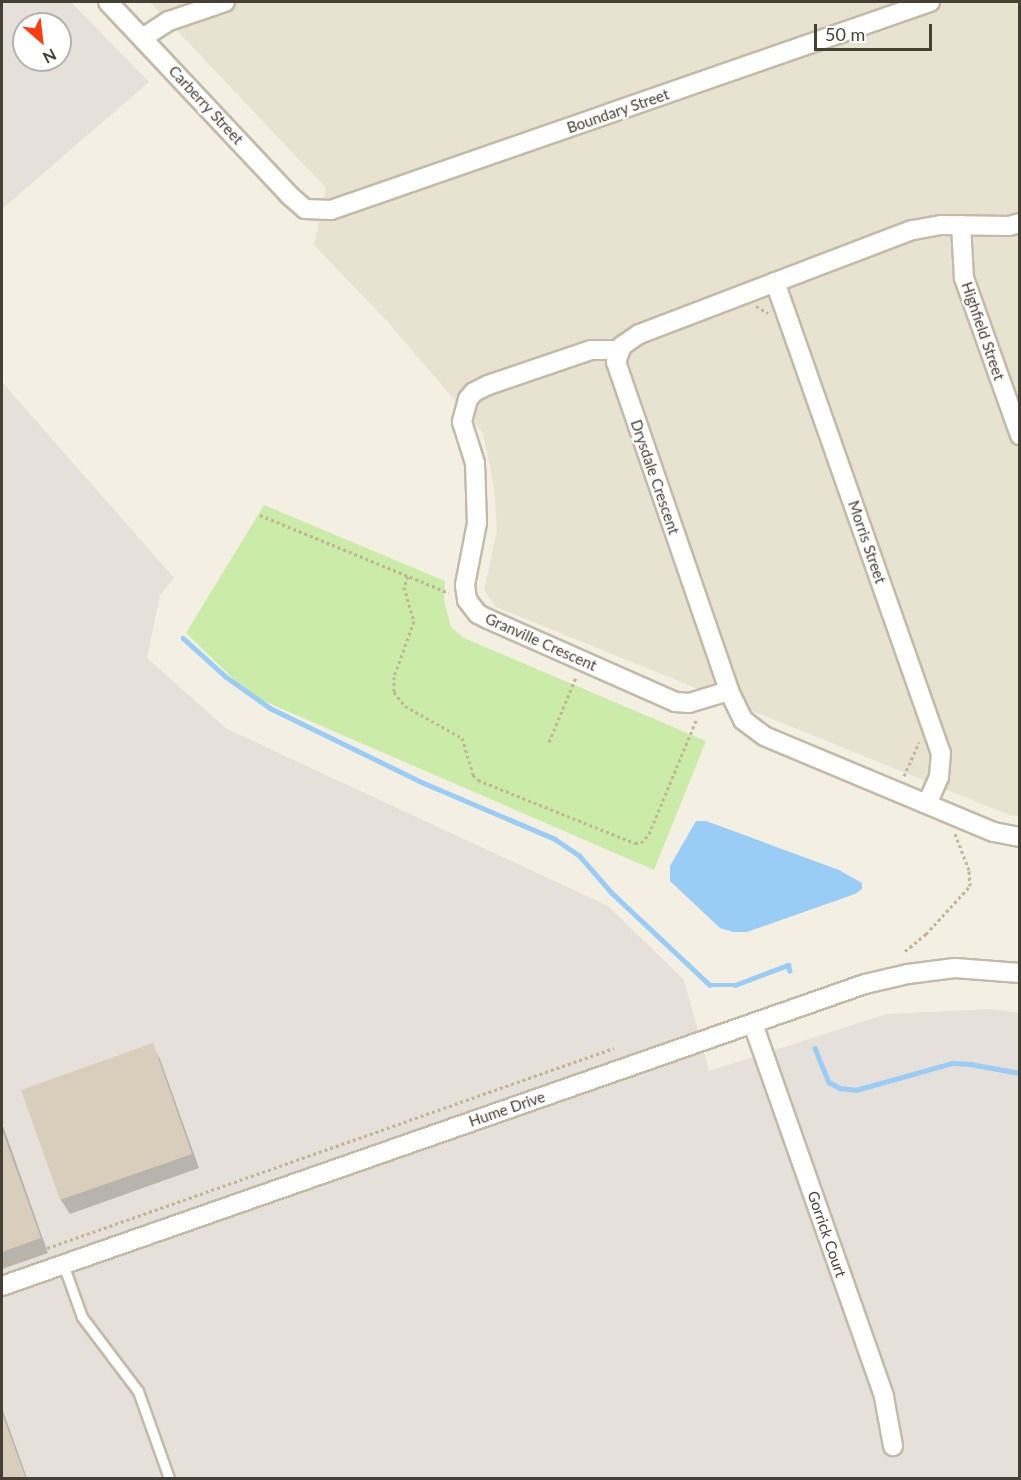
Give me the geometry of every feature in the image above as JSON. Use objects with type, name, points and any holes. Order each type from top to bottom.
[{"type":"street","name":"Carberry Street","points":[[108,2],[144,37],[289,195],[305,209]]},
{"type":"street","points":[[144,37],[169,21],[225,2]]},
{"type":"street","name":"Boundary Street","points":[[305,209],[331,210],[362,201],[930,2]]},
{"type":"street","points":[[619,350],[627,340],[639,334],[912,230],[940,225],[1009,226],[1020,223]]},
{"type":"street","name":"Highfield Street","points":[[961,225],[964,278],[1020,435]]},
{"type":"street","name":"Morris Street","points":[[776,282],[941,753],[939,777],[928,802]]},
{"type":"street","name":"Granville Crescent","points":[[619,350],[591,350],[488,385],[474,392],[468,399],[462,422],[475,463],[477,523],[465,585],[467,600],[478,614],[488,619],[675,702],[688,703],[729,691]]},
{"type":"street","name":"Drysdale Crescent","points":[[619,350],[616,362],[620,376],[729,691],[743,720],[764,736],[928,802],[994,832],[1020,837]]},
{"type":"street","name":"Hume Drive","points":[[2,1286],[865,984],[908,974],[966,968],[1020,973]]},
{"type":"street","name":"Gorrick Court","points":[[753,1024],[884,1397],[893,1446]]},
{"type":"lane","points":[[63,1264],[82,1317],[138,1391],[169,1479]]},
{"type":"path","points":[[260,515],[450,594]]},
{"type":"path","points":[[408,576],[404,587],[414,621],[394,677],[394,692],[405,706],[462,738],[473,775],[478,780],[635,843],[640,843],[649,834],[694,723],[698,717],[703,715]]},
{"type":"path","points":[[549,742],[577,675]]},
{"type":"path","points":[[905,951],[951,909],[970,886],[969,870],[954,835],[958,826]]},
{"type":"path","points":[[2,1264],[614,1048]]},
{"type":"shaded area","points":[[2,2],[71,2],[149,82],[2,209]]},
{"type":"shaded area","points":[[150,2],[1019,2],[1019,816],[1009,815],[496,607],[484,590],[497,530],[494,487],[483,433],[386,320],[314,245],[326,188]]},
{"type":"shaded area","points":[[2,382],[174,578],[160,595],[147,658],[227,729],[608,906],[684,980],[709,1071],[887,1014],[992,1009],[1019,1013],[1019,1478],[2,1478]]},
{"type":"green space","points":[[264,505],[445,581],[444,601],[451,627],[464,638],[706,741],[654,870],[250,695],[186,633]]},
{"type":"water","points":[[696,821],[706,821],[839,870],[862,883],[862,889],[855,894],[747,932],[733,932],[720,928],[670,881],[670,866]]},
{"type":"building","points":[[153,1043],[192,1154],[60,1200],[21,1090]]},
{"type":"building","points":[[2,1130],[41,1238],[2,1252]]},
{"type":"building","points":[[3,1416],[26,1479],[2,1479]]},
{"type":"waterway","points":[[183,638],[225,676],[270,708],[424,783],[555,839],[579,855],[612,893],[710,985],[735,985],[788,965],[790,971]]},
{"type":"waterway","points":[[815,1048],[829,1082],[840,1088],[856,1090],[952,1063],[1020,1073]]}]
